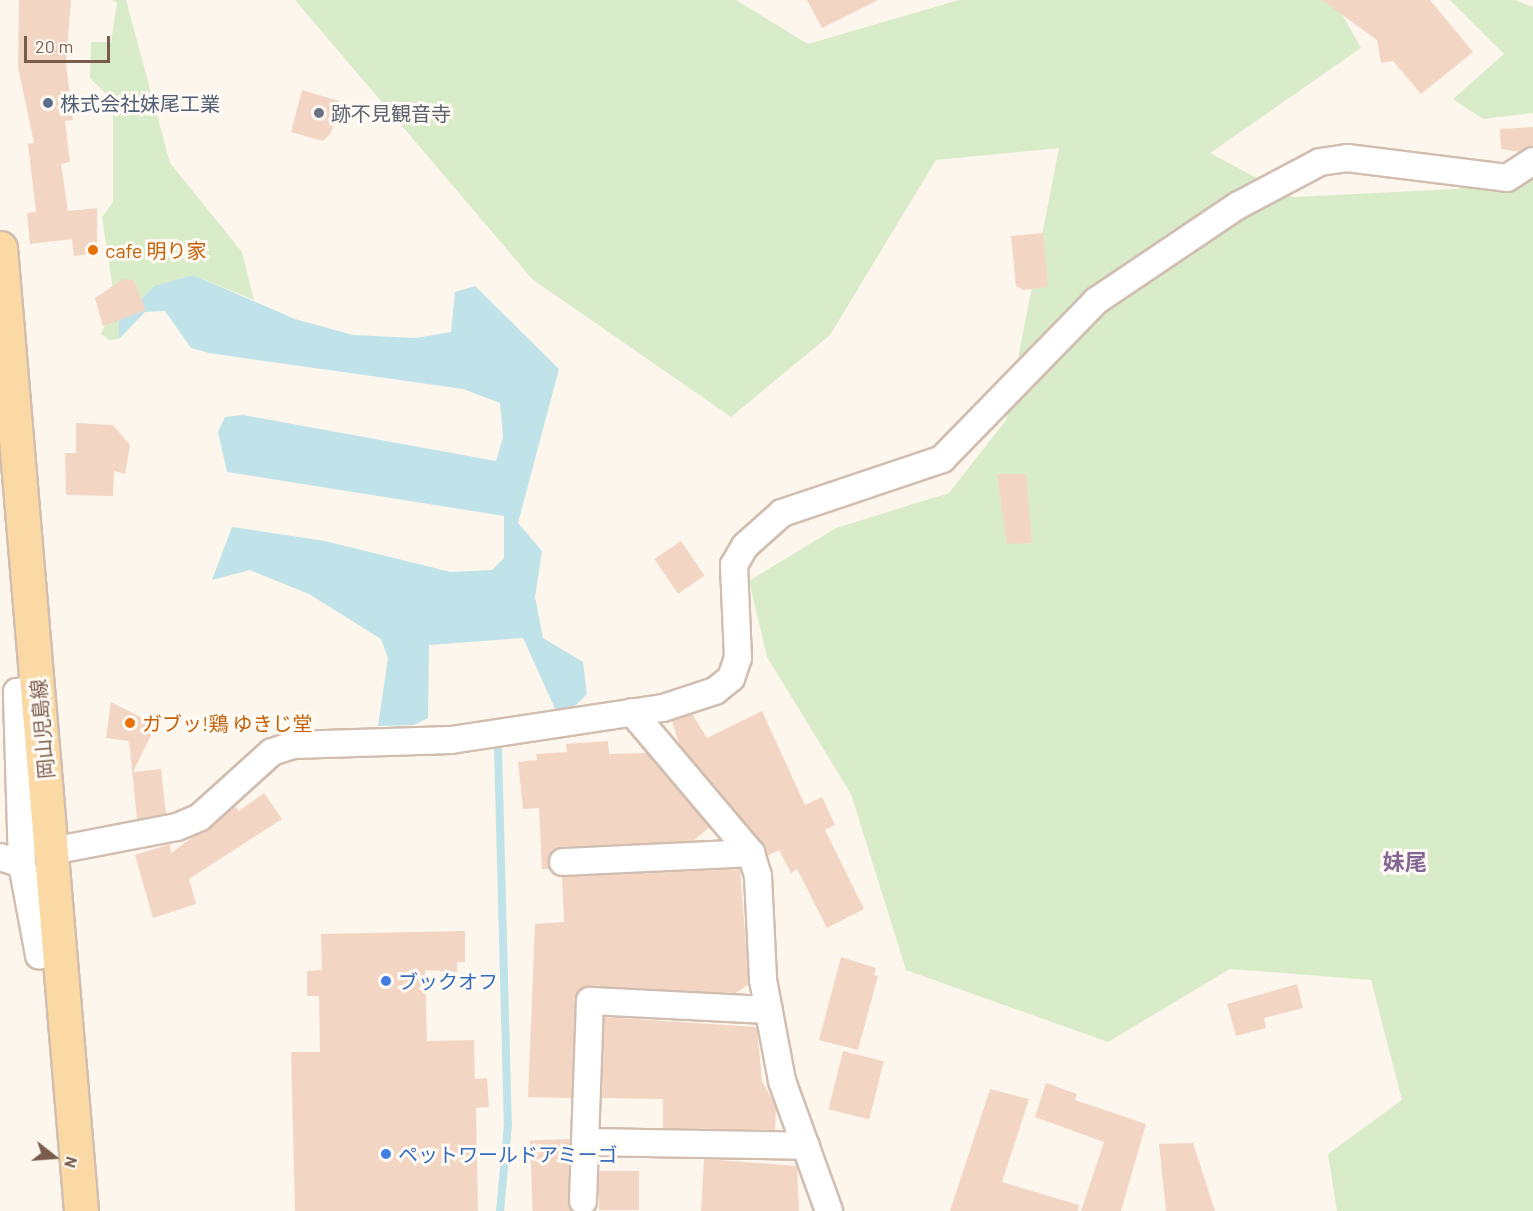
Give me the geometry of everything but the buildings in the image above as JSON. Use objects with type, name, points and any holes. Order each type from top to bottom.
[{"type":"main road","name":"岡山児島線","points":[[0,248],[39,688],[81,1211]]},
{"type":"street","points":[[52,851],[177,827],[200,817],[272,753],[293,745],[451,740],[633,712],[716,691],[731,678],[741,634],[734,565],[745,546],[782,513],[942,459],[1096,301],[1238,206],[1329,161],[1347,158],[1507,178],[1533,161]]},
{"type":"street","points":[[39,688],[17,692],[11,860],[39,955],[59,954]]},
{"type":"street","points":[[633,712],[751,853],[758,876],[769,1010],[782,1081],[829,1211]]},
{"type":"street","points":[[563,862],[751,853]]},
{"type":"street","points":[[583,1201],[590,1001],[769,1010]]},
{"type":"street","points":[[586,1142],[806,1146]]},
{"type":"green space","points":[[112,0],[126,0],[170,163],[242,252],[254,300],[193,275],[154,286],[119,322],[119,339],[109,340],[101,334],[115,303],[102,217],[113,202],[113,101],[90,78],[91,42],[111,42],[117,3]]},
{"type":"green space","points":[[295,0],[736,0],[808,44],[959,0],[1334,0],[1361,48],[1210,153],[1292,197],[1455,189],[1533,178],[1533,1211],[1337,1211],[1328,1154],[1402,1100],[1371,980],[1230,969],[1108,1042],[906,970],[851,794],[767,657],[749,581],[836,528],[949,493],[1006,420],[1059,148],[936,160],[830,335],[731,417],[532,279]]},
{"type":"green space","points":[[1450,0],[1515,0],[1533,7],[1533,113],[1483,119],[1453,99],[1504,54]]},
{"type":"water","points":[[193,275],[295,319],[353,335],[416,338],[451,332],[455,292],[475,286],[559,369],[518,523],[542,551],[535,597],[543,638],[583,662],[587,694],[571,710],[557,713],[523,638],[429,645],[428,718],[414,725],[378,726],[388,658],[381,639],[309,594],[250,570],[212,580],[232,527],[325,541],[451,572],[492,570],[504,558],[504,516],[227,472],[218,432],[225,417],[243,415],[496,461],[503,437],[500,403],[463,389],[209,353],[191,348],[165,311],[145,312],[119,339],[119,322],[154,286]]},
{"type":"waterway","points":[[498,748],[508,1125],[500,1211]]},
{"type":"place","name":"株式会社妹尾工業","points":[[48,103]]},
{"type":"place","name":"跡不見観音寺","points":[[319,113]]},
{"type":"place","name":"cafe 明り家","points":[[93,250]]},
{"type":"place","name":"ガブッ!鶏 ゆきじ堂","points":[[130,723]]},
{"type":"place","name":"ブックオフ","points":[[386,981]]},
{"type":"place","name":"ペットワールドアミーゴ","points":[[386,1154]]},
{"type":"district","name":"妹尾","points":[[1405,862]]}]
